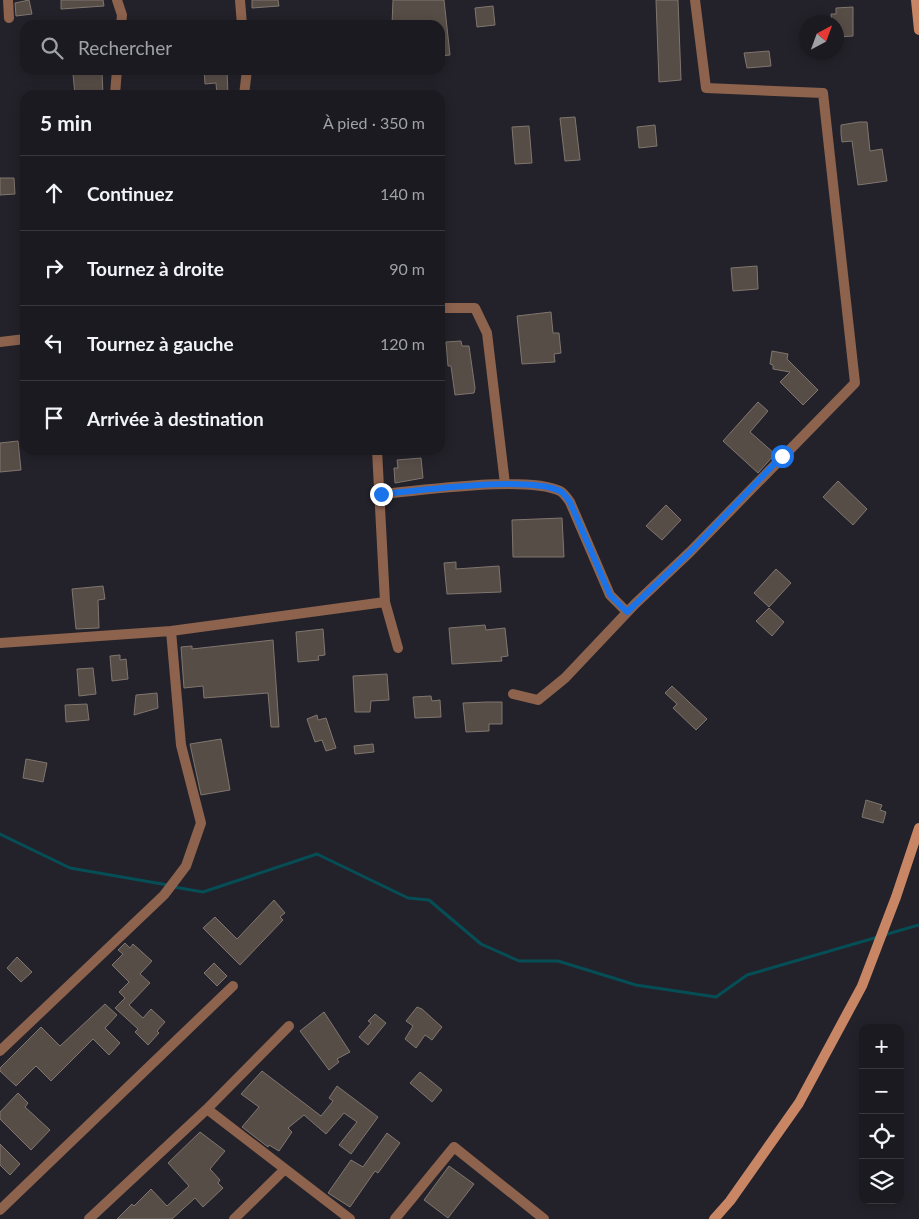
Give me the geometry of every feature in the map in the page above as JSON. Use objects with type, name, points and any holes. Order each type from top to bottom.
[{"type":"main road","points":[[916,0],[919,30]]},
{"type":"main road","points":[[714,1219],[730,1201],[799,1103],[862,986],[896,897],[919,828]]},
{"type":"street","points":[[8,0],[9,18]]},
{"type":"street","points":[[117,0],[122,15],[122,20]]},
{"type":"street","points":[[240,0],[242,20]]},
{"type":"street","points":[[514,694],[538,700],[565,678],[627,612],[690,552],[855,383],[823,93],[706,88],[695,0]]},
{"type":"street","points":[[115,90],[117,75]]},
{"type":"street","points":[[245,90],[246,75]]},
{"type":"street","points":[[445,308],[475,308],[487,333],[505,484]]},
{"type":"street","points":[[0,342],[20,340]]},
{"type":"street","points":[[377,455],[381,494],[385,602],[398,648]]},
{"type":"street","points":[[381,494],[505,484],[551,488],[562,492],[570,502],[610,595],[627,612]]},
{"type":"street","points":[[0,643],[172,631],[385,602]]},
{"type":"street","points":[[0,1051],[164,895],[186,866],[201,823],[181,745],[172,631]]},
{"type":"street","points":[[0,1210],[234,986]]},
{"type":"street","points":[[89,1219],[207,1109],[289,1026]]},
{"type":"street","points":[[207,1109],[350,1219]]},
{"type":"street","points":[[395,1219],[454,1148],[544,1219]]},
{"type":"street","points":[[234,1219],[285,1169]]},
{"type":"building","points":[[29,0],[32,14],[16,16],[15,3]]},
{"type":"building","points":[[61,0],[103,0],[104,6],[61,9]]},
{"type":"building","points":[[252,0],[278,0],[279,6],[252,8]]},
{"type":"building","points":[[393,0],[444,0],[450,55],[445,56],[445,20],[392,20]]},
{"type":"building","points":[[656,0],[678,0],[681,80],[659,82]]},
{"type":"building","points":[[493,6],[495,25],[477,27],[475,8]]},
{"type":"building","points":[[853,7],[853,36],[844,37],[844,15],[831,15],[836,14],[836,8]]},
{"type":"building","points":[[769,51],[771,66],[747,68],[744,53]]},
{"type":"building","points":[[73,75],[102,75],[103,90],[75,90]]},
{"type":"building","points":[[204,75],[227,75],[228,90],[217,90],[216,83],[205,84]]},
{"type":"building","points":[[575,117],[580,160],[565,161],[560,118]]},
{"type":"building","points":[[867,122],[870,151],[882,149],[887,181],[858,185],[852,141],[842,142],[841,125]]},
{"type":"building","points":[[655,125],[657,146],[639,148],[637,127]]},
{"type":"building","points":[[529,126],[532,163],[515,164],[512,127]]},
{"type":"building","points":[[0,178],[14,178],[15,194],[0,195]]},
{"type":"building","points":[[757,266],[758,289],[733,291],[731,268]]},
{"type":"building","points":[[551,312],[553,333],[559,333],[561,353],[554,354],[555,362],[522,364],[517,316]]},
{"type":"building","points":[[461,341],[462,346],[469,346],[475,388],[474,393],[455,395],[451,366],[448,366],[446,342]]},
{"type":"building","points":[[772,351],[788,354],[787,359],[818,390],[803,405],[780,382],[790,372],[773,369],[773,365],[770,364]]},
{"type":"building","points":[[758,402],[768,411],[750,432],[775,454],[758,473],[723,441]]},
{"type":"building","points":[[18,441],[21,470],[0,472],[0,443]]},
{"type":"building","points":[[421,458],[423,478],[395,483],[394,468],[398,468],[397,460]]},
{"type":"building","points":[[838,481],[867,509],[853,525],[823,497]]},
{"type":"building","points":[[666,505],[681,520],[662,540],[646,526]]},
{"type":"building","points":[[562,518],[564,557],[513,557],[512,520]]},
{"type":"building","points":[[456,562],[456,569],[499,566],[501,592],[447,594],[444,563]]},
{"type":"building","points":[[776,569],[791,583],[769,607],[754,593]]},
{"type":"building","points":[[103,586],[105,599],[98,600],[99,628],[76,629],[72,589]]},
{"type":"building","points":[[769,608],[784,622],[772,636],[756,621]]},
{"type":"building","points":[[485,625],[486,630],[505,628],[508,656],[501,657],[502,661],[452,664],[449,628]]},
{"type":"building","points":[[323,629],[325,655],[318,656],[319,660],[298,662],[296,632]]},
{"type":"building","points":[[273,640],[279,727],[271,727],[268,693],[204,698],[203,686],[184,688],[181,647],[192,646],[192,649]]},
{"type":"building","points":[[120,655],[120,660],[126,659],[128,679],[112,681],[110,656]]},
{"type":"building","points":[[93,668],[96,694],[79,696],[77,669]]},
{"type":"building","points":[[387,674],[389,700],[371,701],[370,712],[355,712],[353,676]]},
{"type":"building","points":[[672,686],[707,719],[696,730],[673,708],[677,704],[665,693]]},
{"type":"building","points":[[157,693],[158,708],[134,715],[136,695]]},
{"type":"building","points":[[431,696],[432,701],[440,700],[441,717],[415,718],[413,697]]},
{"type":"building","points":[[502,702],[502,724],[489,724],[489,731],[466,732],[463,703]]},
{"type":"building","points":[[87,704],[89,720],[66,722],[65,705]]},
{"type":"building","points":[[317,715],[318,720],[326,718],[336,748],[326,751],[322,740],[315,742],[307,719]]},
{"type":"building","points":[[221,739],[230,790],[201,795],[190,744]]},
{"type":"building","points":[[373,744],[374,752],[355,754],[354,746]]},
{"type":"building","points":[[26,759],[47,763],[43,782],[23,778]]},
{"type":"building","points":[[866,800],[882,805],[880,810],[886,812],[883,823],[862,817]]},
{"type":"building","points":[[274,900],[285,913],[280,917],[283,920],[240,965],[203,928],[215,917],[237,939]]},
{"type":"building","points":[[125,943],[130,948],[133,944],[152,961],[140,974],[150,983],[129,1005],[143,1018],[151,1009],[165,1022],[157,1031],[159,1033],[148,1045],[135,1032],[138,1029],[115,1008],[125,998],[119,992],[129,982],[112,965],[123,954],[118,950]]},
{"type":"building","points":[[17,957],[32,972],[21,982],[7,968]]},
{"type":"building","points":[[214,963],[227,976],[217,986],[204,973]]},
{"type":"building","points":[[105,1004],[117,1015],[105,1028],[120,1043],[109,1055],[93,1039],[51,1081],[36,1066],[16,1086],[0,1071],[0,1068],[41,1027],[60,1046]]},
{"type":"building","points":[[417,1007],[422,1009],[442,1027],[432,1040],[425,1035],[416,1048],[405,1039],[413,1026],[406,1021]]},
{"type":"building","points":[[324,1012],[350,1052],[337,1059],[339,1062],[329,1070],[300,1031]]},
{"type":"building","points":[[375,1014],[386,1023],[368,1045],[359,1037],[371,1023],[368,1021]]},
{"type":"building","points":[[262,1071],[321,1116],[333,1101],[329,1098],[337,1086],[378,1117],[351,1154],[339,1145],[357,1122],[344,1113],[326,1134],[304,1115],[288,1128],[292,1132],[279,1151],[269,1145],[268,1147],[242,1127],[259,1107],[241,1094]]},
{"type":"building","points":[[420,1072],[442,1090],[432,1102],[410,1083]]},
{"type":"building","points":[[18,1093],[28,1103],[25,1107],[50,1130],[31,1150],[0,1119],[0,1112]]},
{"type":"building","points":[[200,1132],[225,1151],[210,1169],[220,1180],[218,1183],[223,1188],[203,1207],[195,1198],[172,1219],[117,1219],[151,1189],[167,1206],[189,1186],[168,1163]]},
{"type":"building","points":[[387,1133],[400,1143],[378,1173],[375,1171],[350,1207],[328,1193],[351,1160],[363,1167]]},
{"type":"building","points":[[0,1144],[20,1164],[10,1175],[0,1165]]},
{"type":"building","points":[[449,1166],[474,1184],[448,1218],[424,1200]]},
{"type":"waterway","points":[[0,834],[70,868],[168,885]]},
{"type":"waterway","points":[[174,887],[203,892],[317,854],[408,898],[429,900],[481,944],[519,961],[558,961],[636,985],[716,997],[747,975],[878,937]]},
{"type":"waterway","points":[[884,935],[919,925]]},
{"type":"route","points":[[381,494],[505,484],[551,488],[562,492],[570,502],[610,595],[627,612],[690,552],[782,456]]}]
